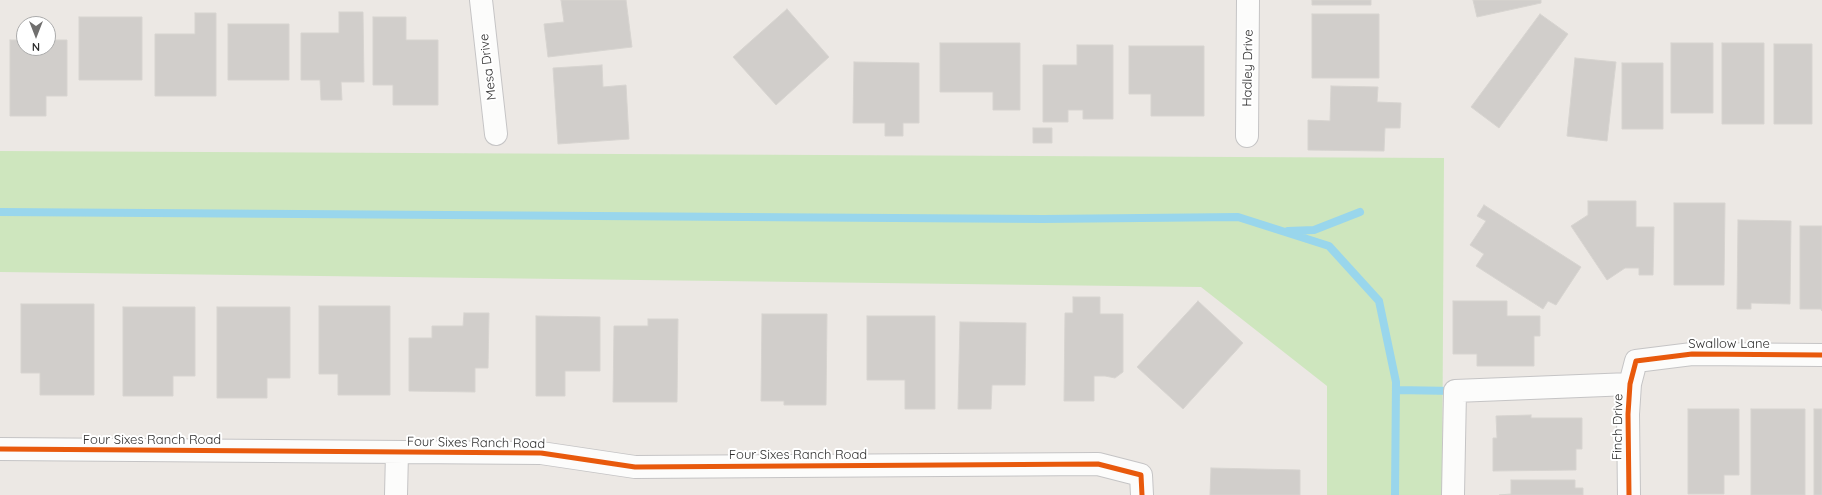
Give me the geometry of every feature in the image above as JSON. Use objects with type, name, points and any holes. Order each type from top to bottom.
[{"type":"street","name":"Mesa Drive","points":[[481,0],[496,134]]},
{"type":"street","name":"Hadley Drive","points":[[1247,136],[1248,0]]},
{"type":"street","name":"Swallow Lane","points":[[1636,361],[1692,354],[1822,355]]},
{"type":"street","name":"Finch Drive","points":[[1630,495],[1628,414],[1630,384],[1636,361]]},
{"type":"street","points":[[1452,495],[1455,391],[1630,384]]},
{"type":"street","name":"Four Sixes Ranch Road","points":[[0,449],[541,453],[635,467],[1098,464],[1142,485]]},
{"type":"street","points":[[396,495],[397,453]]},
{"type":"green space","points":[[0,151],[1444,158],[1442,495],[1327,495],[1327,386],[1201,287],[0,272]]},
{"type":"building","points":[[561,0],[626,0],[632,47],[548,57],[544,24],[564,22]]},
{"type":"building","points":[[1312,0],[1371,0],[1371,5],[1312,5]]},
{"type":"building","points":[[1473,0],[1541,0],[1541,3],[1477,17]]},
{"type":"building","points":[[787,9],[829,57],[776,105],[733,57]]},
{"type":"building","points":[[339,12],[363,12],[364,82],[341,82],[342,100],[321,100],[320,80],[301,80],[301,33],[339,33]]},
{"type":"building","points":[[195,13],[216,13],[216,96],[155,96],[155,34],[195,34]]},
{"type":"building","points":[[1312,14],[1379,14],[1379,78],[1312,78]]},
{"type":"building","points":[[1540,14],[1568,34],[1499,128],[1471,107]]},
{"type":"building","points":[[79,17],[142,17],[142,80],[79,80]]},
{"type":"building","points":[[373,17],[406,17],[406,40],[438,40],[438,105],[393,105],[393,85],[373,85]]},
{"type":"building","points":[[228,24],[289,24],[289,80],[228,80]]},
{"type":"building","points":[[10,40],[16,40],[16,56],[56,56],[56,40],[67,40],[67,96],[46,96],[46,116],[10,116]]},
{"type":"building","points":[[940,43],[1020,43],[1020,110],[993,110],[993,92],[940,92]]},
{"type":"building","points":[[1671,43],[1713,43],[1713,113],[1671,113]]},
{"type":"building","points":[[1722,43],[1764,43],[1764,124],[1722,124]]},
{"type":"building","points":[[1774,44],[1812,44],[1812,124],[1774,124]]},
{"type":"building","points":[[1077,45],[1113,45],[1113,119],[1083,119],[1083,110],[1068,110],[1068,122],[1043,122],[1043,65],[1077,65]]},
{"type":"building","points":[[1129,46],[1204,46],[1204,116],[1151,116],[1151,94],[1129,94]]},
{"type":"building","points":[[1575,58],[1616,62],[1607,141],[1567,136]]},
{"type":"building","points":[[854,62],[919,63],[919,123],[903,123],[903,136],[885,136],[885,123],[853,123]]},
{"type":"building","points":[[1622,63],[1663,63],[1663,129],[1622,129]]},
{"type":"building","points":[[602,65],[603,87],[626,85],[629,139],[558,144],[553,68]]},
{"type":"building","points":[[1331,86],[1378,87],[1377,102],[1401,103],[1400,128],[1385,128],[1384,151],[1308,150],[1308,120],[1330,121]]},
{"type":"building","points":[[1033,128],[1052,128],[1052,143],[1033,143]]},
{"type":"building","points":[[1588,201],[1636,201],[1636,227],[1654,227],[1653,275],[1639,275],[1639,268],[1625,268],[1607,280],[1571,226],[1588,215]]},
{"type":"building","points":[[1674,203],[1725,203],[1724,285],[1674,285]]},
{"type":"building","points":[[1484,205],[1581,267],[1556,305],[1548,301],[1543,309],[1476,266],[1484,254],[1470,245],[1486,221],[1477,216]]},
{"type":"building","points":[[1738,220],[1791,221],[1790,304],[1751,303],[1751,309],[1737,309]]},
{"type":"building","points":[[1800,226],[1822,226],[1822,311],[1821,309],[1800,309]]},
{"type":"building","points":[[1073,297],[1100,297],[1100,314],[1123,314],[1123,372],[1115,378],[1094,376],[1094,401],[1064,401],[1065,313],[1073,313]]},
{"type":"building","points":[[1198,301],[1243,343],[1183,409],[1137,367]]},
{"type":"building","points":[[1453,301],[1507,301],[1507,316],[1540,316],[1540,336],[1534,336],[1534,366],[1477,366],[1477,354],[1453,354]]},
{"type":"building","points":[[21,304],[94,304],[94,395],[40,395],[40,373],[21,373]]},
{"type":"building","points":[[319,306],[390,306],[390,395],[338,395],[338,374],[319,374]]},
{"type":"building","points":[[123,307],[195,307],[195,376],[173,376],[173,396],[123,396]]},
{"type":"building","points":[[217,307],[290,307],[290,378],[267,378],[267,398],[217,398]]},
{"type":"building","points":[[464,313],[489,313],[488,368],[475,368],[475,392],[409,391],[409,338],[432,338],[432,326],[463,326]]},
{"type":"building","points":[[762,314],[827,314],[826,405],[784,405],[784,401],[761,401]]},
{"type":"building","points":[[536,316],[600,317],[600,371],[565,371],[565,396],[536,396]]},
{"type":"building","points":[[867,316],[935,316],[935,409],[905,409],[905,380],[867,380]]},
{"type":"building","points":[[648,319],[678,319],[677,402],[613,402],[614,326],[648,326]]},
{"type":"building","points":[[960,322],[1026,323],[1025,385],[992,385],[991,409],[958,409]]},
{"type":"building","points":[[1688,409],[1739,409],[1739,475],[1724,475],[1724,494],[1688,494]]},
{"type":"building","points":[[1751,409],[1805,409],[1805,495],[1751,495]]},
{"type":"building","points":[[1814,409],[1822,409],[1822,495],[1814,495]]},
{"type":"building","points":[[1531,415],[1531,418],[1582,418],[1582,449],[1576,449],[1576,470],[1493,471],[1493,438],[1497,438],[1496,416]]},
{"type":"building","points":[[1211,468],[1300,470],[1300,495],[1210,495]]},
{"type":"building","points":[[1511,480],[1575,480],[1575,488],[1583,488],[1583,495],[1499,495],[1511,494]]},
{"type":"waterway","points":[[0,212],[1043,219],[1238,217],[1329,246],[1379,301],[1396,382],[1395,495]]},
{"type":"waterway","points":[[1288,231],[1314,230],[1360,212]]},
{"type":"waterway","points":[[1396,390],[1454,391]]},
{"type":"cycle path","points":[[1629,495],[1628,414],[1630,384],[1636,361],[1692,354],[1822,355]]},
{"type":"cycle path","points":[[0,449],[541,453],[635,467],[1098,464],[1141,475],[1142,495]]}]
